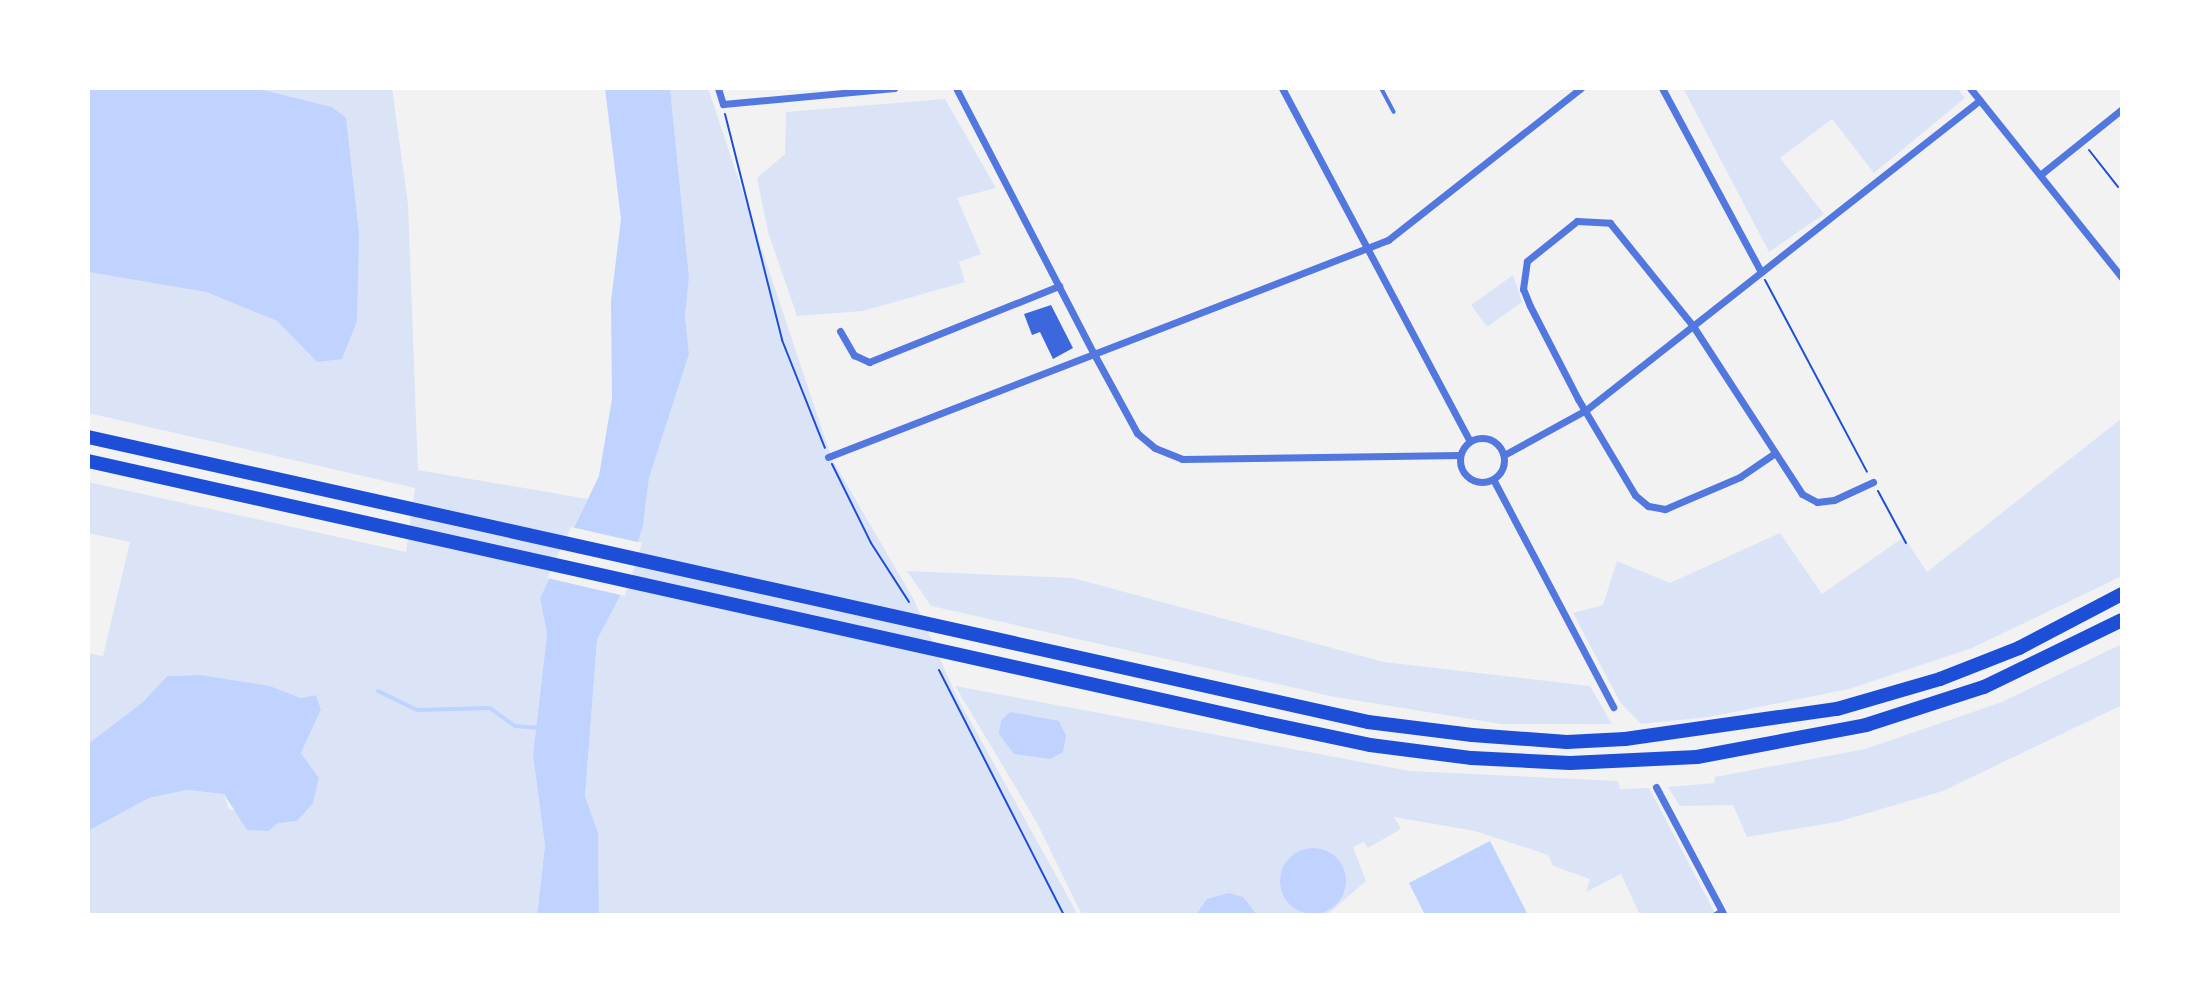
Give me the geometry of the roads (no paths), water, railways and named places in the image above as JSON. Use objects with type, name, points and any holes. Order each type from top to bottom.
[{"type":"highway","points":[[88,437],[1368,722],[1567,742],[1694,733],[1837,709],[1940,679],[2019,648],[2122,594]]},
{"type":"highway","points":[[88,461],[1370,745],[1570,763],[1697,757],[1866,725],[1984,687],[2122,620]]},
{"type":"street","points":[[718,88],[723,104],[894,88]]},
{"type":"street","points":[[956,88],[1137,433],[1155,448],[1182,459],[1460,455]]},
{"type":"street","points":[[1282,88],[1470,441]]},
{"type":"street","points":[[828,457],[1370,249],[1581,88]]},
{"type":"street","points":[[1662,88],[1761,272]]},
{"type":"street","points":[[1970,88],[2122,278]]},
{"type":"street","points":[[1504,455],[1586,410],[1980,100]]},
{"type":"street","points":[[2040,175],[2122,109]]},
{"type":"street","points":[[1775,453],[1740,477],[1665,509],[1635,495],[1586,410],[1523,289],[1527,261],[1577,221],[1610,223],[1693,326],[1802,494],[1817,502],[1873,482]]},
{"type":"street","points":[[840,331],[854,355],[869,362],[1059,286]]},
{"type":"street","points":[[1491,439],[1504,455],[1501,471],[1493,479],[1469,478],[1460,455],[1470,441],[1491,439]]},
{"type":"street","points":[[1493,479],[1613,707]]},
{"type":"street","points":[[1656,787],[1720,913]]},
{"type":"lane","points":[[1381,88],[1394,112]]},
{"type":"water","points":[[88,88],[255,88],[332,107],[346,118],[359,234],[357,321],[342,359],[317,362],[277,321],[206,292],[88,272]]},
{"type":"water","points":[[605,88],[670,88],[689,277],[685,316],[689,354],[649,478],[643,526],[623,590],[597,640],[585,797],[598,832],[599,915],[537,915],[545,846],[533,755],[547,634],[540,598],[599,476],[612,399],[611,301],[621,219]]},
{"type":"water","points":[[201,675],[270,686],[301,698],[316,695],[321,709],[301,753],[319,778],[313,803],[297,821],[278,823],[268,831],[247,830],[224,794],[187,790],[149,798],[88,831],[88,744],[143,702],[167,676]]},
{"type":"water","points":[[1010,712],[1059,721],[1066,736],[1063,752],[1050,759],[1014,754],[999,734],[1001,721]]},
{"type":"water","points":[[1490,841],[1528,915],[1425,915],[1409,883]]},
{"type":"water","points":[[1313,848],[1326,851],[1336,858],[1343,868],[1346,881],[1343,894],[1336,904],[1326,911],[1313,914],[1300,911],[1290,904],[1283,894],[1280,881],[1283,868],[1290,858],[1300,851]]},
{"type":"water","points":[[1229,893],[1243,897],[1257,915],[1196,915],[1207,899]]},
{"type":"waterway","points":[[378,691],[417,710],[490,708],[515,726],[542,728]]}]
